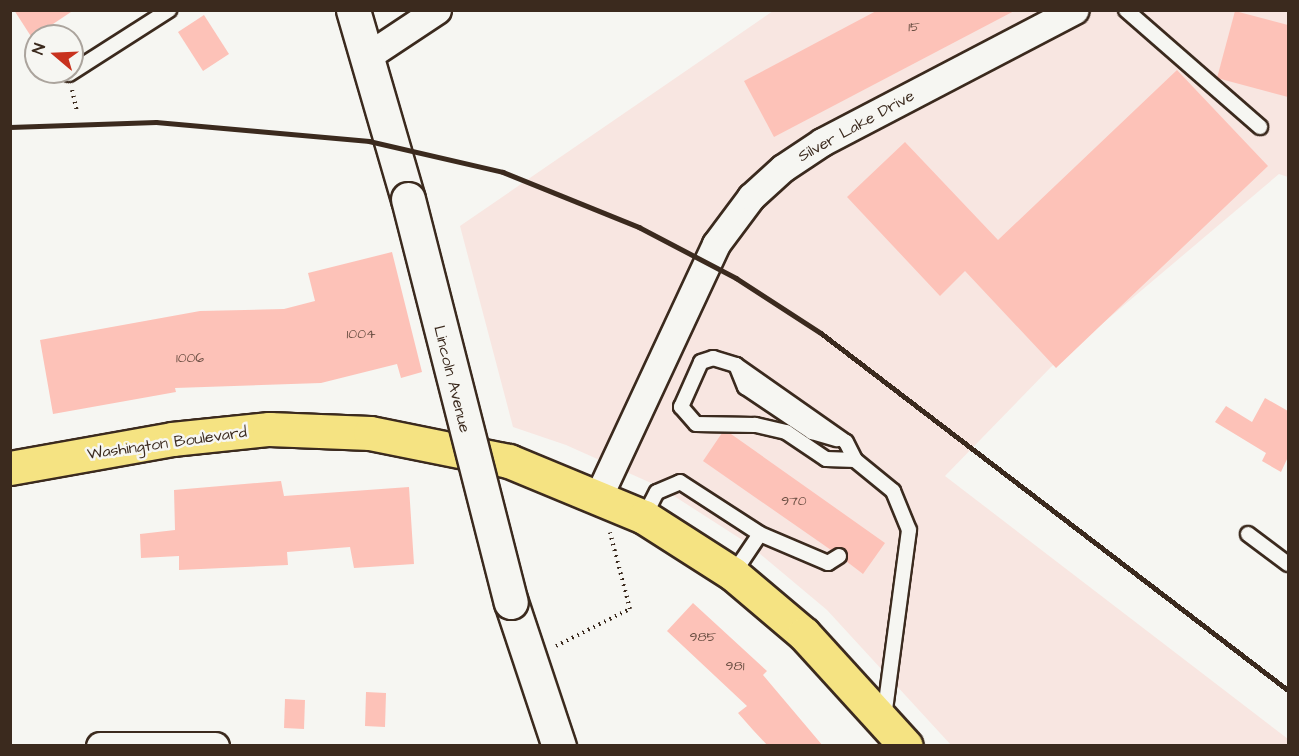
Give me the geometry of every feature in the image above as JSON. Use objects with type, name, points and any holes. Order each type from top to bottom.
[{"type":"highway","name":"Washington Boulevard","points":[[10,468],[182,437],[321,430],[464,449],[599,495],[644,517],[733,574],[804,634],[906,746]]},
{"type":"street","name":"Lincoln Avenue","points":[[353,10],[408,199],[511,602],[559,746]]},
{"type":"street","points":[[366,57],[437,10]]},
{"type":"street","name":"Silver Lake Drive","points":[[599,495],[712,252],[751,197],[812,148],[1075,10]]},
{"type":"street","points":[[100,746],[215,746]]},
{"type":"lane","points":[[84,64],[169,10]]},
{"type":"lane","points":[[1126,10],[1260,127]]},
{"type":"lane","points":[[855,460],[826,459],[786,432],[754,424],[696,424],[685,417],[681,407],[701,363],[713,358],[736,365],[746,387],[812,432],[846,442],[855,460],[893,491],[909,530],[884,720]]},
{"type":"lane","points":[[644,517],[657,492],[680,482],[760,534],[828,563],[839,556]]},
{"type":"lane","points":[[733,574],[760,534]]},
{"type":"lane","points":[[1248,534],[1288,564]]},
{"type":"path","points":[[556,646],[630,609],[599,495]]},
{"type":"shaded area","points":[[773,11],[1288,11],[1288,177],[1279,174],[1051,367],[945,476],[1288,739],[1288,745],[951,745],[827,610],[747,543],[660,487],[566,445],[513,427],[460,226]]},
{"type":"building","points":[[14,10],[74,10],[53,24],[24,26]]},
{"type":"building","points":[[878,10],[1016,10],[774,137],[744,81]]},
{"type":"building","points":[[1235,11],[1288,25],[1288,97],[1217,78]]},
{"type":"building","points":[[204,15],[229,54],[203,71],[178,32]]},
{"type":"building","points":[[1177,70],[1268,166],[1056,368],[965,271],[940,296],[847,197],[905,142],[998,240]]},
{"type":"building","points":[[392,252],[422,372],[401,378],[397,364],[321,383],[175,388],[176,392],[53,414],[40,340],[200,311],[284,309],[315,301],[308,273]]},
{"type":"building","points":[[1265,398],[1288,411],[1288,457],[1281,472],[1262,461],[1266,453],[1215,422],[1226,406],[1252,422]]},
{"type":"building","points":[[722,433],[731,434],[885,543],[863,574],[846,561],[844,548],[831,550],[703,461]]},
{"type":"building","points":[[281,481],[284,496],[409,487],[414,564],[354,568],[350,547],[287,552],[288,565],[179,570],[179,556],[141,558],[140,534],[175,530],[174,490]]},
{"type":"building","points":[[693,603],[767,671],[763,675],[823,746],[768,746],[753,730],[738,713],[747,706],[667,631]]},
{"type":"building","points":[[366,692],[386,693],[385,727],[365,726]]},
{"type":"building","points":[[285,699],[305,700],[304,729],[284,728]]},
{"type":"railway","points":[[10,127],[156,122],[369,141],[503,172],[639,227],[736,278],[821,333],[1288,690]]}]
